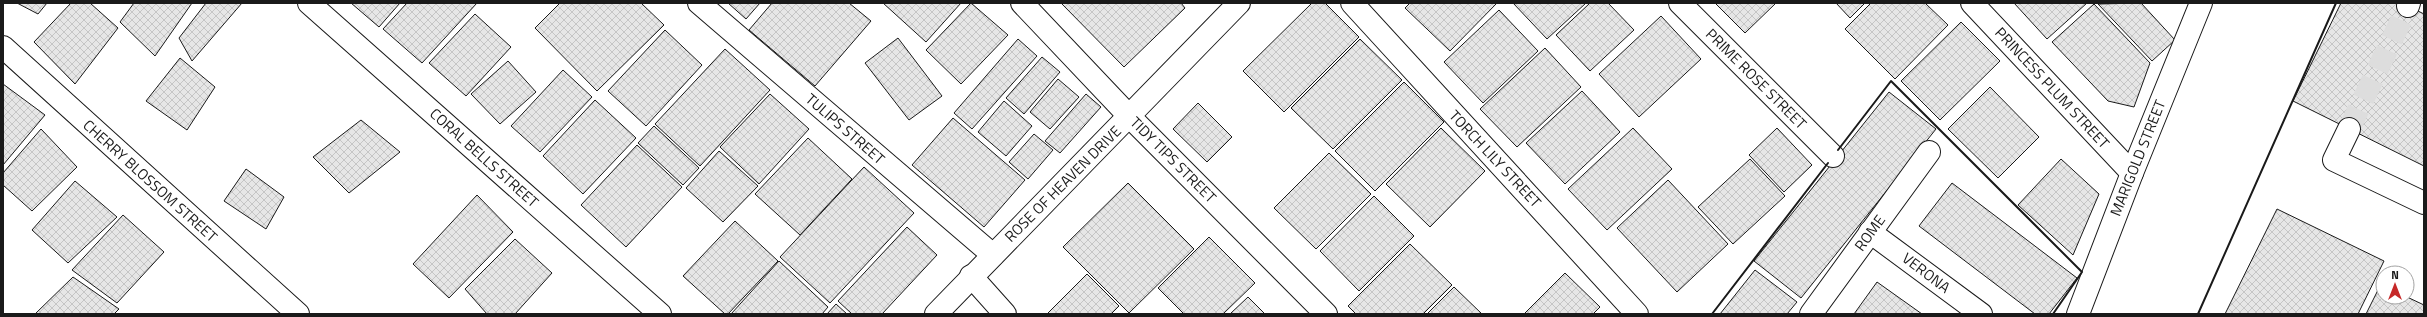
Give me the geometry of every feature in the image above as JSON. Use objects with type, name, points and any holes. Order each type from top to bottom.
[{"type":"street","name":"CORAL BELLS STREET","points":[[309,3],[660,314]]},
{"type":"street","name":"TULIPS STREET","points":[[699,3],[992,255]]},
{"type":"street","name":"TIDY TIPS STREET","points":[[1022,3],[1130,117],[1326,314]]},
{"type":"street","name":"ROSE OF HEAVEN DRIVE","points":[[936,314],[971,276],[1130,117],[1240,3]]},
{"type":"street","name":"TORCH LILY STREET","points":[[1352,3],[1637,314]]},
{"type":"street","name":"PRIME ROSE STREET","points":[[1680,3],[1833,156]]},
{"type":"street","name":"PRINCESS PLUM STREET","points":[[1972,3],[2132,173]]},
{"type":"street","name":"MARIGOLD STREET","points":[[2078,314],[2132,173],[2201,3]]},
{"type":"street","name":"CHERRY BLOSSOM STREET","points":[[3,47],[298,314]]},
{"type":"street","points":[[2349,129],[2334,160],[2424,203]]},
{"type":"street","name":"ROME","points":[[1810,314],[1930,152]]},
{"type":"street","name":"VERONA","points":[[1870,232],[1981,314]]},
{"type":"street","points":[[971,276],[1005,314]]},
{"type":"building","points":[[17,3],[47,3],[38,14]]},
{"type":"building","points":[[71,3],[90,3],[118,28],[75,84],[34,42]]},
{"type":"building","points":[[134,3],[192,3],[155,56],[120,22]]},
{"type":"building","points":[[206,3],[242,3],[192,61],[179,38]]},
{"type":"building","points":[[351,3],[400,3],[379,27]]},
{"type":"building","points":[[407,3],[477,3],[422,63],[383,29]]},
{"type":"building","points":[[560,3],[641,3],[664,25],[597,91],[535,28]]},
{"type":"building","points":[[728,3],[760,3],[746,19]]},
{"type":"building","points":[[772,3],[849,3],[871,21],[815,86],[749,30]]},
{"type":"building","points":[[883,3],[961,3],[926,42]]},
{"type":"building","points":[[971,3],[1008,35],[961,84],[926,50]]},
{"type":"building","points":[[1061,3],[1181,3],[1185,8],[1124,67]]},
{"type":"building","points":[[1312,3],[1325,3],[1359,37],[1284,112],[1243,71]]},
{"type":"building","points":[[1410,3],[1497,3],[1450,51],[1405,8]]},
{"type":"building","points":[[1513,3],[1586,3],[1547,39]]},
{"type":"building","points":[[1590,3],[1608,3],[1634,30],[1590,71],[1556,35]]},
{"type":"building","points":[[1715,3],[1776,3],[1745,33]]},
{"type":"building","points":[[1836,3],[1865,3],[1850,18]]},
{"type":"building","points":[[1871,3],[1925,3],[1948,25],[1895,79],[1845,29]]},
{"type":"building","points":[[2014,3],[2087,3],[2047,39]]},
{"type":"building","points":[[2141,3],[2175,40],[2152,61],[2098,4]]},
{"type":"building","points":[[2341,3],[2402,3],[2424,14],[2424,166],[2293,101]]},
{"type":"building","points":[[2094,4],[2150,63],[2134,107],[2108,101],[2052,42]]},
{"type":"building","points":[[1499,10],[1538,51],[1483,103],[1444,62]]},
{"type":"building","points":[[475,14],[511,47],[466,96],[429,63]]},
{"type":"building","points":[[1661,16],[1701,59],[1639,117],[1599,74]]},
{"type":"building","points":[[1961,22],[2000,61],[1940,120],[1901,81]]},
{"type":"building","points":[[665,30],[702,65],[646,126],[608,91]]},
{"type":"building","points":[[898,38],[942,96],[909,120],[865,63]]},
{"type":"building","points":[[1018,39],[1037,56],[972,129],[954,113]]},
{"type":"building","points":[[1360,39],[1402,80],[1333,149],[1291,108]]},
{"type":"building","points":[[1545,48],[1581,87],[1517,147],[1480,109]]},
{"type":"building","points":[[725,49],[770,90],[700,166],[655,124]]},
{"type":"building","points":[[1042,57],[1060,72],[1024,114],[1006,98]]},
{"type":"building","points":[[180,58],[215,87],[187,130],[146,101]]},
{"type":"building","points":[[508,61],[536,92],[500,124],[471,94]]},
{"type":"building","points":[[563,70],[592,97],[540,152],[511,126]]},
{"type":"building","points":[[1058,79],[1079,97],[1050,129],[1030,112]]},
{"type":"building","points":[[1404,82],[1444,122],[1375,191],[1335,151]]},
{"type":"building","points":[[3,84],[45,115],[3,165]]},
{"type":"building","points":[[1990,87],[2039,137],[1998,178],[1948,129]]},
{"type":"building","points":[[1582,91],[1620,132],[1565,184],[1526,143]]},
{"type":"building","points":[[1889,92],[1936,129],[1801,298],[1754,261]]},
{"type":"building","points":[[770,94],[809,129],[759,184],[720,147]]},
{"type":"building","points":[[1086,94],[1101,107],[1060,153],[1045,141]]},
{"type":"building","points":[[595,100],[636,138],[583,194],[543,156]]},
{"type":"building","points":[[1004,101],[1032,126],[1006,156],[978,132]]},
{"type":"building","points":[[1198,103],[1232,137],[1207,162],[1173,129]]},
{"type":"building","points":[[953,118],[1025,180],[984,227],[912,165]]},
{"type":"building","points":[[361,120],[400,152],[349,193],[313,157]]},
{"type":"building","points":[[654,126],[699,168],[683,185],[638,143]]},
{"type":"building","points":[[1441,128],[1485,171],[1430,227],[1386,184]]},
{"type":"building","points":[[1633,128],[1672,169],[1607,230],[1568,189]]},
{"type":"building","points":[[1777,128],[1812,165],[1784,192],[1749,155]]},
{"type":"building","points":[[41,129],[77,167],[32,211],[3,185],[3,173]]},
{"type":"building","points":[[1034,134],[1053,150],[1028,179],[1009,162]]},
{"type":"building","points":[[808,138],[852,179],[800,235],[755,194]]},
{"type":"building","points":[[637,145],[682,187],[626,247],[581,205]]},
{"type":"building","points":[[719,151],[758,186],[723,222],[686,188]]},
{"type":"building","points":[[1329,153],[1371,194],[1316,249],[1274,208]]},
{"type":"building","points":[[1750,159],[1785,196],[1733,244],[1698,207]]},
{"type":"building","points":[[2061,159],[2099,194],[2073,255],[2018,205]]},
{"type":"building","points":[[864,167],[914,213],[830,303],[780,257]]},
{"type":"building","points":[[246,169],[284,197],[266,229],[224,201]]},
{"type":"building","points":[[1668,180],[1728,244],[1677,292],[1617,228]]},
{"type":"building","points":[[75,181],[117,217],[68,263],[32,230]]},
{"type":"building","points":[[1128,183],[1194,249],[1129,313],[1063,247]]},
{"type":"building","points":[[1952,183],[2077,278],[2049,314],[2035,314],[1919,226]]},
{"type":"building","points":[[477,195],[513,232],[449,298],[413,264]]},
{"type":"building","points":[[1374,196],[1414,236],[1359,291],[1320,251]]},
{"type":"building","points":[[2277,209],[2384,261],[2382,265],[2375,265],[2375,279],[2358,314],[2225,314]]},
{"type":"building","points":[[123,215],[164,252],[117,303],[72,270]]},
{"type":"building","points":[[735,221],[778,261],[728,314],[725,314],[683,276]]},
{"type":"building","points":[[907,227],[937,255],[882,314],[852,314],[838,301]]},
{"type":"building","points":[[1209,237],[1255,283],[1223,314],[1184,314],[1158,288]]},
{"type":"building","points":[[515,239],[552,273],[515,314],[487,314],[465,289]]},
{"type":"building","points":[[1410,244],[1452,285],[1423,314],[1356,314],[1348,306]]},
{"type":"building","points":[[779,261],[828,307],[822,314],[731,314]]},
{"type":"building","points":[[1755,270],[1797,302],[1787,314],[1720,314]]},
{"type":"building","points":[[1565,273],[1600,307],[1593,314],[1524,314]]},
{"type":"building","points":[[1087,274],[1119,306],[1111,314],[1047,314]]},
{"type":"building","points":[[73,277],[119,309],[114,314],[35,314]]},
{"type":"building","points":[[1877,282],[1922,314],[1854,314]]},
{"type":"building","points":[[1454,287],[1482,314],[1427,314]]},
{"type":"building","points":[[2375,296],[2375,305],[2415,305],[2415,301],[2424,305],[2424,314],[2366,314]]},
{"type":"building","points":[[1248,297],[1265,314],[1230,314]]},
{"type":"building","points":[[836,304],[847,314],[827,314]]},
{"type":"tunnel","points":[[2349,129],[2408,6]]},
{"type":"wall","points":[[2198,314],[2336,3]]},
{"type":"wall","points":[[1838,150],[1891,81],[2082,272],[2053,314]]},
{"type":"wall","points":[[1712,314],[1828,163]]}]
